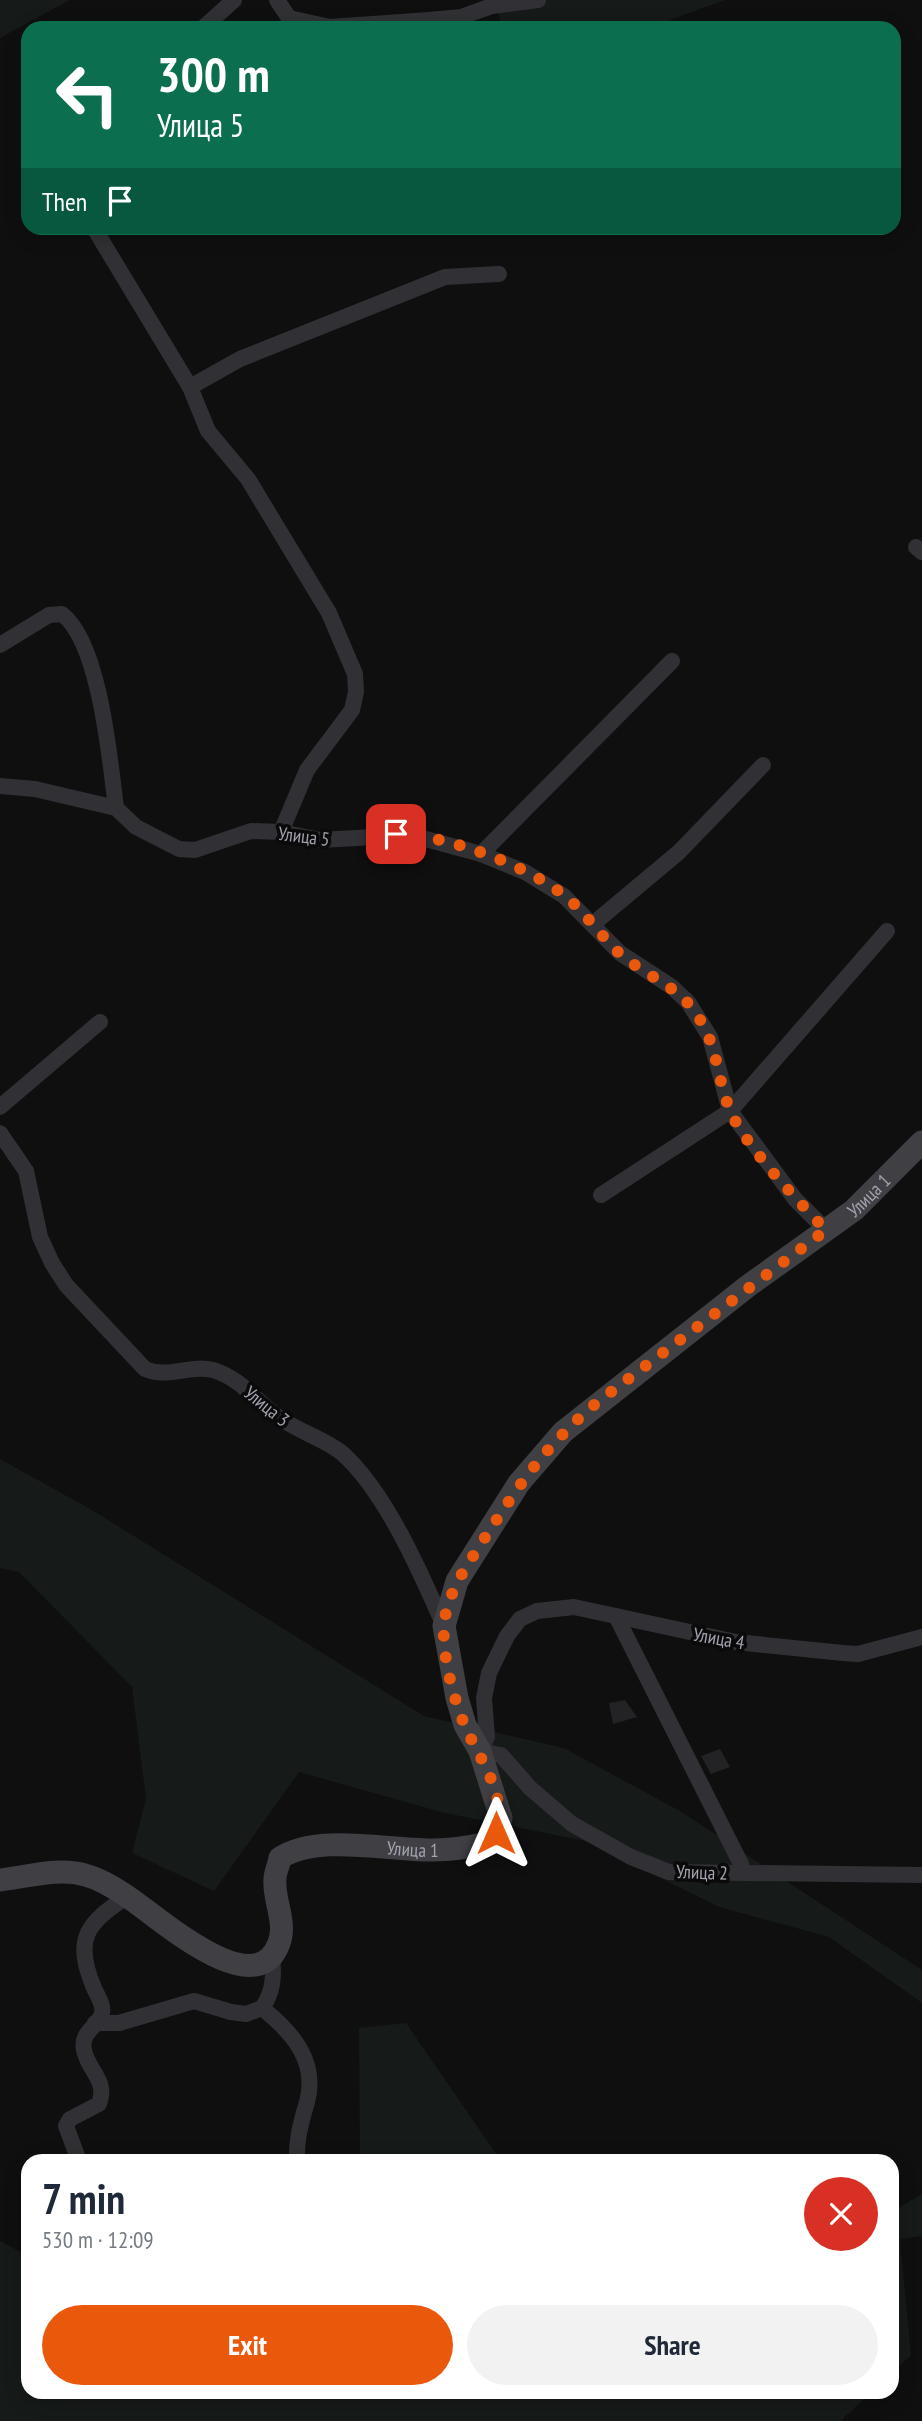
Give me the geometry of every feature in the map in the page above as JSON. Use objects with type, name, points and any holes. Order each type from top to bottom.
[{"type":"main road","name":"Улица 1","points":[[272,1955],[279,1943],[281,1931],[274,1880],[280,1858],[295,1849],[317,1845],[436,1850],[488,1843],[496,1833],[501,1818],[480,1751],[459,1707],[448,1662],[444,1626],[457,1581],[519,1483],[563,1432],[595,1404],[853,1210],[922,1142]]},
{"type":"main road","points":[[0,1880],[83,1874],[128,1896],[183,1938],[234,1964],[251,1967],[272,1955]]},
{"type":"street","points":[[211,21],[234,0]]},
{"type":"street","points":[[277,0],[289,18],[296,21]]},
{"type":"street","points":[[409,21],[461,17],[492,6],[538,0]]},
{"type":"street","points":[[98,235],[190,387],[208,430],[248,479],[329,613],[355,674],[356,692],[352,710],[307,770],[281,832]]},
{"type":"street","points":[[190,387],[240,359],[445,277],[499,274]]},
{"type":"street","points":[[0,645],[49,615],[62,614],[78,631],[100,696],[116,808],[36,789],[0,786]]},
{"type":"street","points":[[481,854],[672,661]]},
{"type":"street","points":[[593,924],[679,852],[764,765]]},
{"type":"street","name":"Улица 5","points":[[116,808],[136,827],[179,849],[195,850],[251,831],[281,832],[320,841],[396,834],[425,836],[525,872],[564,896],[620,953],[672,987],[688,1002],[710,1037],[730,1111],[795,1199],[826,1230]]},
{"type":"street","points":[[601,1195],[730,1111],[887,932]]},
{"type":"street","points":[[0,1107],[100,1022]]},
{"type":"street","name":"Улица 3","points":[[0,1133],[26,1171],[40,1237],[66,1285],[145,1369],[156,1374],[213,1370],[247,1388],[274,1414],[306,1435],[340,1452],[367,1480],[422,1576],[444,1626]]},
{"type":"street","name":"Улица 4","points":[[480,1751],[487,1737],[484,1698],[489,1673],[507,1636],[520,1619],[537,1611],[554,1607],[574,1607],[736,1642],[843,1653],[858,1654],[922,1637]]},
{"type":"street","name":"Улица 2","points":[[616,1616],[741,1864]]},
{"type":"street","name":"Улица 2","points":[[480,1751],[501,1755],[530,1788],[572,1824],[631,1857],[669,1872],[922,1875]]},
{"type":"street","points":[[76,2154],[66,2126],[70,2119],[99,2104],[103,2094],[100,2079],[84,2049],[85,2034],[102,2015],[102,2008],[87,1972],[85,1936],[97,1917],[128,1896]]},
{"type":"street","points":[[95,2023],[119,2023],[194,2001],[246,2014],[262,2008],[272,1983],[272,1955]]},
{"type":"street","points":[[262,2008],[292,2035],[304,2052],[308,2070],[307,2099],[297,2133],[297,2154]]},
{"type":"shaded area","points":[[0,0],[70,0],[31,21],[21,21],[21,27],[0,38]]},
{"type":"shaded area","points":[[495,0],[725,0],[667,21],[500,21]]},
{"type":"shaded area","points":[[0,1459],[92,1510],[424,1716],[564,1748],[680,1811],[922,1970],[922,2003],[829,1937],[719,1907],[585,1841],[445,1813],[299,1772],[214,1891],[132,1853],[146,1799],[132,1687],[19,1572],[0,1568]]},
{"type":"shaded area","points":[[406,2023],[496,2154],[360,2154],[359,2028]]},
{"type":"shaded area","points":[[922,2194],[922,2236],[900,2239],[911,2355],[899,2366],[899,2207]]},
{"type":"shaded area","points":[[0,2241],[21,2252],[21,2399],[864,2399],[841,2421],[0,2421]]},
{"type":"building","points":[[625,1700],[637,1717],[613,1724],[609,1703]]},
{"type":"building","points":[[720,1749],[730,1767],[711,1774],[701,1756]]},
{"type":"route","points":[[396,834],[425,836],[525,872],[564,896],[620,953],[672,987],[688,1002],[710,1037],[719,1062],[730,1111],[795,1199],[826,1230],[748,1286],[667,1352],[595,1404],[563,1432],[519,1483],[457,1581],[449,1601],[444,1626],[448,1662],[465,1724],[480,1751],[497,1799],[501,1818],[496,1833]]}]
